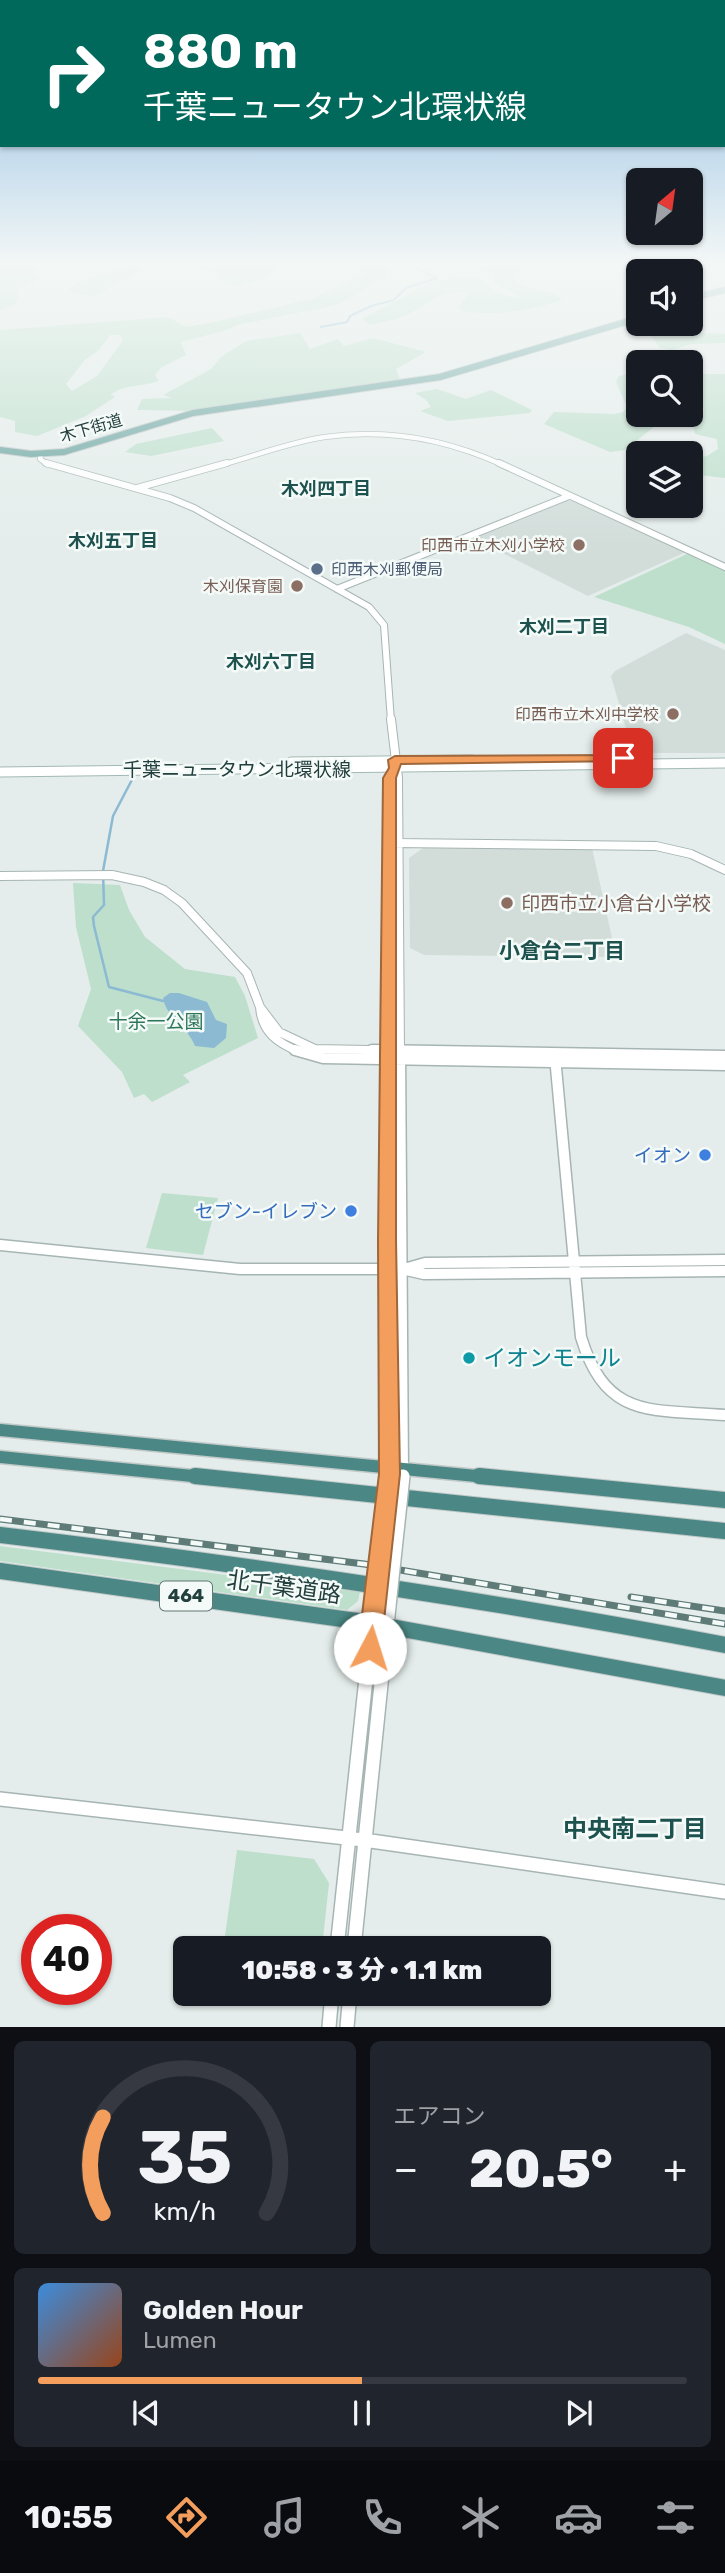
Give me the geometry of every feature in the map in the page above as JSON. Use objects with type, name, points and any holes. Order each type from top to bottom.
[{"type":"highway","points":[[0,1430],[396,1471],[725,1500]]},
{"type":"highway","points":[[0,1457],[725,1531]]},
{"type":"highway","name":"北千葉道路","points":[[0,1535],[420,1592],[563,1614],[725,1645]]},
{"type":"highway","name":"北千葉道路","points":[[0,1571],[380,1623],[528,1648],[725,1688]]},
{"type":"main road","name":"木下街道","points":[[0,450],[41,454],[72,450],[193,413],[440,377],[495,361]]},
{"type":"main road","name":"千葉ニュータウン北環状線","points":[[0,772],[725,758]]},
{"type":"main road","name":"千葉ニュータウン北環状線","points":[[0,765],[725,763]]},
{"type":"street","points":[[136,488],[300,441],[338,435],[385,433],[432,439],[470,450],[725,567]]},
{"type":"street","points":[[41,454],[40,459],[48,465],[136,488],[194,508],[373,610],[384,625],[395,764],[390,778],[401,1056],[402,1269],[396,1471],[389,1606],[380,1623],[348,1839],[338,1936]]},
{"type":"street","points":[[337,589],[569,496]]},
{"type":"street","points":[[394,843],[656,846],[691,854],[725,870]]},
{"type":"street","points":[[355,1936],[380,1623],[374,1604],[396,1471],[387,1269],[394,843]]},
{"type":"street","points":[[0,876],[112,875],[144,882],[164,890],[182,903],[247,974],[265,1027],[277,1041],[294,1051],[323,1058],[725,1056]]},
{"type":"street","points":[[555,1058],[725,1065]]},
{"type":"street","points":[[555,1058],[585,1358],[600,1385],[626,1402],[725,1415]]},
{"type":"street","points":[[0,1245],[240,1269],[402,1269],[423,1274],[725,1271]]},
{"type":"street","points":[[402,1269],[425,1263],[725,1260]]},
{"type":"street","points":[[0,1799],[364,1840],[725,1892]]},
{"type":"street","points":[[329,2027],[331,2006]]},
{"type":"street","points":[[347,2027],[349,2006]]},
{"type":"shaded area","name":"印西市立木刈小学校","points":[[566,501],[575,501],[686,552],[588,596],[473,538]]},
{"type":"shaded area","name":"印西市立木刈中学校","points":[[686,633],[725,650],[725,753],[633,753],[611,676],[615,671]]},
{"type":"shaded area","name":"印西市立小倉台小学校","points":[[423,848],[592,848],[615,951],[606,957],[424,955],[410,948],[409,858]]},
{"type":"green space","points":[[0,361],[85,361],[66,384],[72,391],[97,376],[108,361],[175,361],[162,367],[155,375],[159,381],[117,391],[111,394],[115,397],[86,416],[37,436],[15,432],[15,421],[0,417]]},
{"type":"green space","points":[[218,361],[411,361],[396,369],[401,382],[193,411],[137,410],[142,399],[172,398],[163,395],[211,369]]},
{"type":"green space","points":[[626,374],[626,405],[616,382],[619,376]]},
{"type":"green space","points":[[703,374],[725,374],[725,478],[703,475],[703,457],[718,449],[717,439],[695,434],[695,427],[703,427]]},
{"type":"green space","points":[[437,389],[466,399],[491,390],[532,410],[530,413],[448,421],[420,411],[431,407],[415,393]]},
{"type":"green space","points":[[626,408],[626,427],[654,427],[636,441],[626,441],[625,450],[610,452],[544,424],[554,412],[623,412]]},
{"type":"green space","points":[[212,428],[224,441],[151,456],[125,452],[136,444]]},
{"type":"green space","points":[[689,553],[725,570],[725,644],[689,627],[594,597]]},
{"type":"green space","name":"十余一公園","points":[[73,883],[120,885],[129,910],[145,937],[185,969],[235,977],[245,996],[258,1038],[183,1075],[190,1082],[152,1102],[144,1094],[134,1098],[122,1072],[78,1026],[91,989],[76,927]]},
{"type":"green space","points":[[162,1193],[218,1198],[203,1255],[146,1248]]},
{"type":"green space","points":[[0,1546],[360,1592],[358,1601],[347,1610],[0,1561]]},
{"type":"green space","points":[[237,1850],[314,1859],[329,1883],[323,1936],[225,1936]]},
{"type":"water","points":[[170,993],[179,993],[207,1002],[216,1020],[227,1024],[226,1038],[214,1048],[195,1046],[165,1005],[163,998]]},
{"type":"waterway","points":[[136,772],[113,816],[103,871],[104,905],[93,917],[94,926],[109,987],[163,1001]]},
{"type":"railway","points":[[0,1519],[364,1564],[725,1624]]},
{"type":"railway","points":[[631,1597],[725,1611]]},
{"type":"place","name":"印西市立木刈小学校","points":[[579,545]]},
{"type":"place","name":"印西木刈郵便局","points":[[317,569]]},
{"type":"place","name":"木刈保育園","points":[[297,586]]},
{"type":"place","name":"印西市立木刈中学校","points":[[673,714]]},
{"type":"place","name":"印西市立小倉台小学校","points":[[507,903]]},
{"type":"place","name":"イオン","points":[[705,1155]]},
{"type":"place","name":"セブン-イレブン","points":[[351,1211]]},
{"type":"place","name":"イオンモール","points":[[469,1358]]},
{"type":"district","name":"木刈四丁目","points":[[326,489]]},
{"type":"district","name":"木刈五丁目","points":[[113,541]]},
{"type":"district","name":"木刈二丁目","points":[[564,627]]},
{"type":"district","name":"木刈六丁目","points":[[271,662]]},
{"type":"district","name":"小倉台二丁目","points":[[562,950]]},
{"type":"district","name":"中央南二丁目","points":[[635,1829]]},
{"type":"route","points":[[370,1648],[380,1542],[390,1474],[387,1240],[389,843],[390,778],[395,768],[395,760],[623,758]]}]
